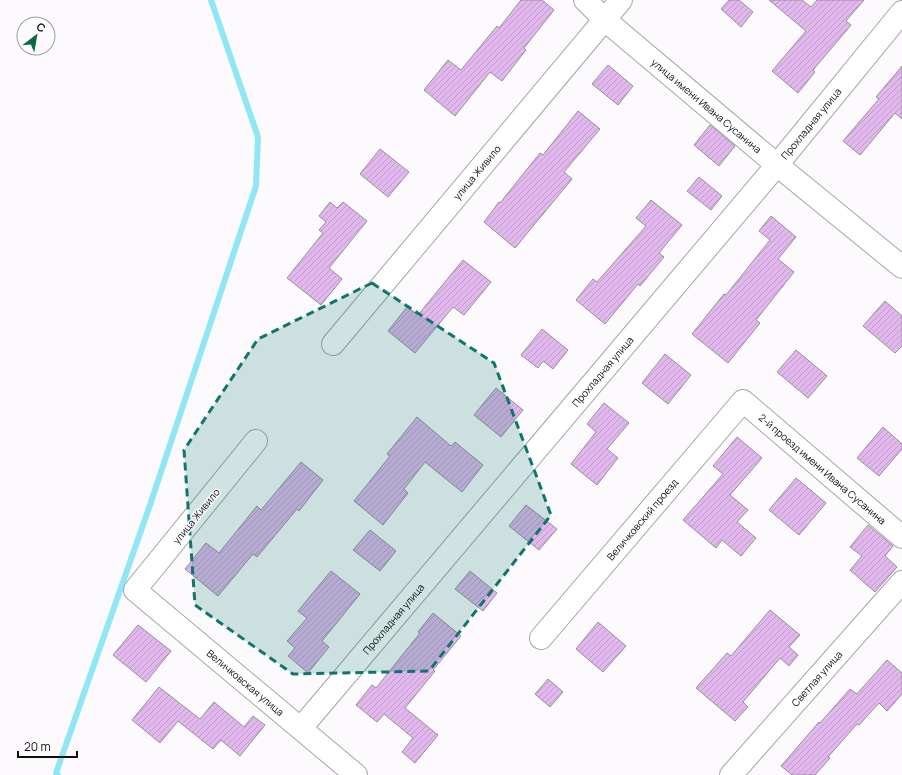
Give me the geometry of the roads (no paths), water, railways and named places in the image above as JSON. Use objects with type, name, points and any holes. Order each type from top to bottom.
[{"type":"street","name":"улица имени Ивана Сусанина","points":[[585,0],[605,20],[777,165],[902,267]]},
{"type":"street","name":"улица Живило","points":[[333,344],[622,0]]},
{"type":"street","name":"Прохладная улица","points":[[301,728],[777,165],[902,12]]},
{"type":"street","name":"2-й проезд имени Ивана Сусанина","points":[[743,401],[902,537]]},
{"type":"street","name":"Величковский проезд","points":[[541,638],[743,401]]},
{"type":"street","name":"улица Живило","points":[[135,590],[256,441]]},
{"type":"street","name":"Светлая улица","points":[[731,775],[902,582]]},
{"type":"street","name":"Величковская улица","points":[[135,590],[356,775]]},
{"type":"waterway","points":[[58,775],[56,773],[150,505],[256,186],[258,137],[211,0]]}]
